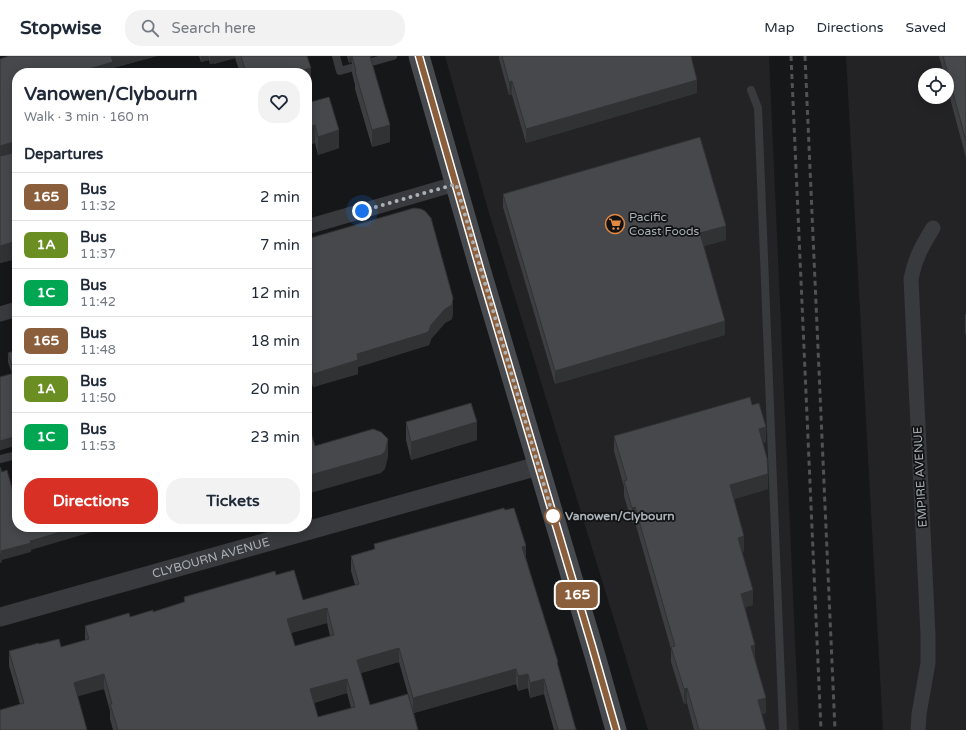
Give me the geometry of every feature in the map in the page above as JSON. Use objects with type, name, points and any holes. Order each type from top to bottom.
[{"type":"main road","points":[[419,56],[616,730]]},
{"type":"street","points":[[312,226],[456,184]]},
{"type":"street","name":"EMPIRE AVENUE","points":[[918,730],[919,714],[928,663],[928,635],[911,279],[914,263],[933,228]]},
{"type":"street","points":[[0,314],[12,310]]},
{"type":"street","name":"CLYBOURN AVENUE","points":[[312,529],[538,466]]},
{"type":"street","name":"CLYBOURN AVENUE","points":[[0,617],[303,532]]},
{"type":"lane","points":[[336,56],[340,71],[393,56]]},
{"type":"lane","points":[[751,90],[758,108],[783,730]]},
{"type":"lane","points":[[0,460],[12,456]]},
{"type":"shaded area","points":[[445,56],[769,56],[799,730],[648,730],[489,213]]},
{"type":"shaded area","points":[[846,56],[966,56],[966,730],[883,730]]},
{"type":"building","points":[[9,56],[111,56],[113,62],[92,68],[12,68],[12,142],[0,146],[0,59]]},
{"type":"building","points":[[241,56],[307,56],[311,68],[245,68]]},
{"type":"building","points":[[352,56],[370,56],[390,125],[372,130]]},
{"type":"building","points":[[502,56],[691,56],[697,80],[526,129],[512,81],[509,82]]},
{"type":"building","points":[[943,56],[966,56],[966,141],[954,97],[954,68],[946,68]]},
{"type":"building","points":[[329,97],[339,130],[318,137],[315,125],[312,126],[312,102]]},
{"type":"building","points":[[700,137],[726,226],[700,233],[725,321],[555,371],[503,194]]},
{"type":"building","points":[[12,153],[12,242],[0,246],[0,156]]},
{"type":"building","points":[[414,208],[421,209],[431,218],[453,298],[452,305],[445,309],[426,333],[357,354],[358,360],[313,374],[312,238]]},
{"type":"building","points":[[12,352],[12,366],[8,353]]},
{"type":"building","points":[[12,374],[12,437],[0,441],[0,377]]},
{"type":"building","points":[[750,397],[752,405],[759,403],[766,427],[759,429],[767,458],[768,474],[730,485],[744,536],[738,538],[753,590],[741,594],[755,645],[751,646],[766,698],[758,700],[766,730],[699,730],[687,688],[684,689],[671,647],[675,646],[635,507],[632,508],[624,481],[627,480],[614,436]]},
{"type":"building","points":[[471,403],[477,422],[411,442],[406,422]]},
{"type":"building","points":[[373,429],[381,432],[388,439],[385,452],[381,455],[312,475],[312,436],[315,446]]},
{"type":"building","points":[[0,467],[2,472],[7,470],[12,488],[12,532],[61,532],[30,541],[31,543],[1,551],[2,553],[0,554]]},
{"type":"building","points":[[504,508],[505,510],[514,508],[526,546],[522,547],[558,662],[576,730],[558,730],[544,679],[530,683],[528,674],[518,676],[516,669],[413,698],[399,648],[357,660],[370,705],[408,694],[418,730],[118,730],[110,704],[112,704],[104,674],[74,683],[87,730],[0,730],[0,710],[24,703],[9,651],[59,639],[61,647],[89,639],[85,626],[129,613],[130,617],[153,610],[153,612],[185,602],[184,597],[275,571],[276,575],[294,570],[303,600],[359,584],[351,556],[375,549],[374,544]],"holes":[[[327,608],[334,635],[295,646],[287,619]],[[347,679],[355,707],[318,717],[310,689]]]},
{"type":"railway","points":[[791,56],[821,730]]},
{"type":"railway","points":[[805,56],[835,730]]},
{"type":"bus line","name":"165","points":[[419,56],[480,269],[616,730]]},
{"type":"place","name":"Pacific Coast Foods","points":[[615,224]]},
{"type":"place","name":"Vanowen/Clybourn","points":[[553,516]]},
{"type":"route","points":[[362,211],[456,184],[486,292],[553,516]]}]
